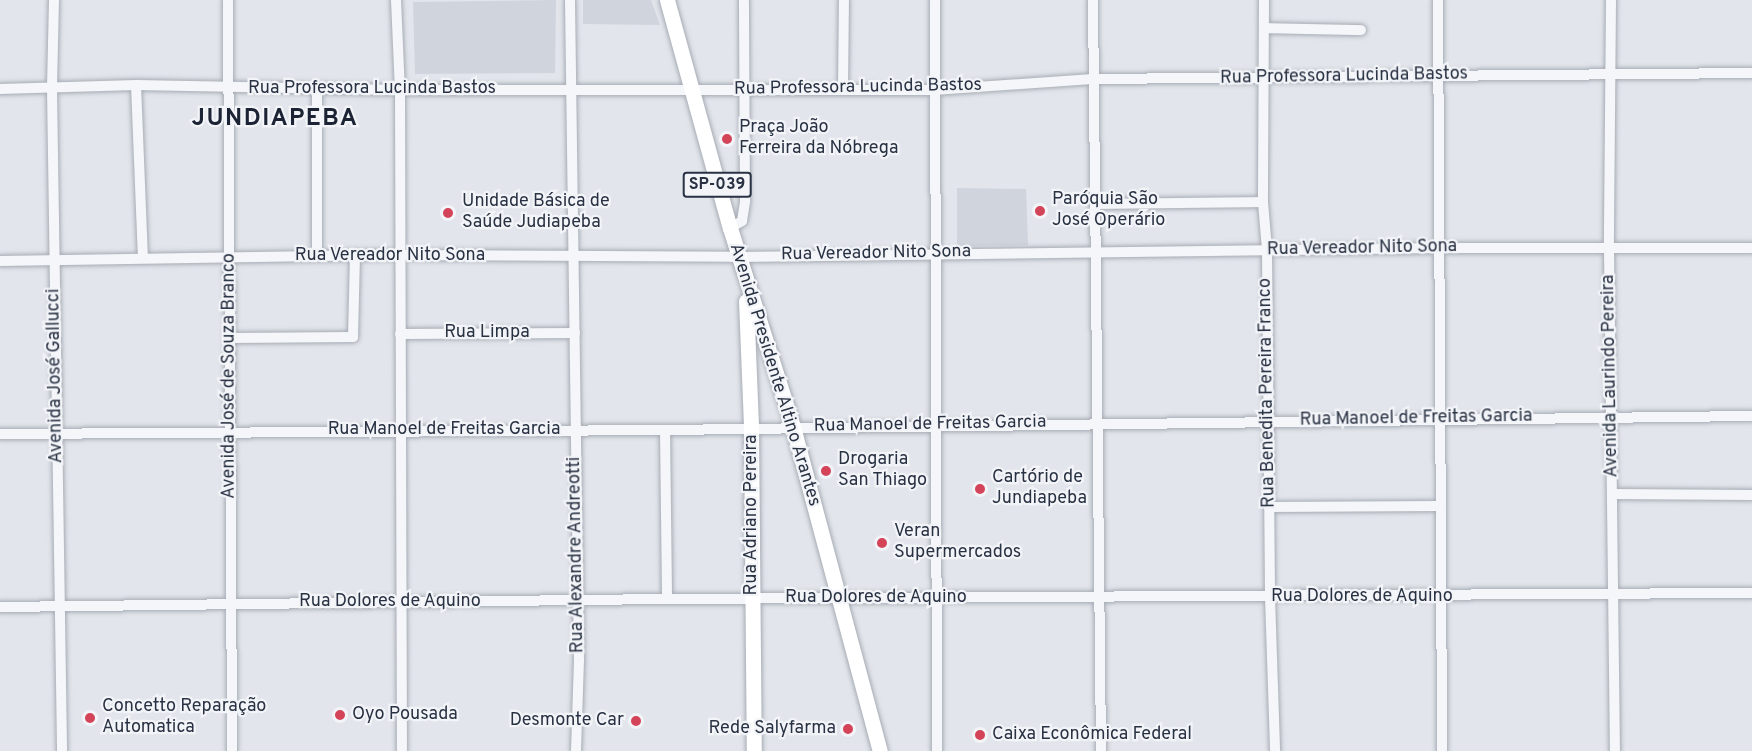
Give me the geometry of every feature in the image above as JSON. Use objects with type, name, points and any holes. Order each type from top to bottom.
[{"type":"main road","name":"Avenida Presidente Altino Arantes","points":[[667,0],[738,256],[793,427],[880,751]]},
{"type":"main road","name":"Rua Adriano Pereira","points":[[746,280],[751,428],[754,751]]},
{"type":"street","name":"Avenida José Gallucci","points":[[54,0],[52,89],[62,751]]},
{"type":"street","name":"Avenida José de Souza Branco","points":[[228,0],[232,751]]},
{"type":"street","points":[[396,0],[399,90],[402,751]]},
{"type":"street","name":"Rua Alexandre Andreotti","points":[[570,0],[578,600],[576,751]]},
{"type":"street","points":[[730,228],[742,221],[744,201],[746,90],[744,0]]},
{"type":"street","points":[[843,90],[844,0]]},
{"type":"street","points":[[934,0],[937,751]]},
{"type":"street","points":[[1093,0],[1098,251],[1097,423],[1101,597],[1101,751]]},
{"type":"street","name":"Rua Benedita Pereira Franco","points":[[1264,0],[1263,202],[1267,250],[1270,597],[1275,751]]},
{"type":"street","points":[[1437,0],[1442,751]]},
{"type":"street","name":"Avenida Laurindo Pereira","points":[[1611,0],[1609,249],[1615,751]]},
{"type":"street","points":[[1264,28],[1361,30]]},
{"type":"street","name":"Rua Professora Lucinda Bastos","points":[[0,89],[136,85],[229,89],[934,90],[1093,79],[1264,79],[1438,74],[1752,73]]},
{"type":"street","points":[[136,85],[143,258]]},
{"type":"street","points":[[317,88],[317,256]]},
{"type":"street","points":[[1097,204],[1263,202]]},
{"type":"street","name":"Rua Vereador Nito Sona","points":[[0,261],[355,255],[738,256],[1439,248],[1752,248]]},
{"type":"street","points":[[231,338],[353,337],[355,255]]},
{"type":"street","name":"Rua Limpa","points":[[400,334],[574,333]]},
{"type":"street","name":"Rua Manoel de Freitas Garcia","points":[[0,434],[665,430],[1269,420],[1752,416]]},
{"type":"street","points":[[665,430],[666,599]]},
{"type":"street","points":[[1612,494],[1752,495]]},
{"type":"street","points":[[1269,507],[1440,506]]},
{"type":"street","name":"Rua Dolores de Aquino","points":[[0,607],[666,599],[1752,593]]},
{"type":"shaded area","points":[[556,0],[555,73],[415,74],[413,2]]},
{"type":"shaded area","points":[[583,0],[651,0],[660,25],[583,24]]},
{"type":"shaded area","points":[[957,188],[1026,189],[1028,245],[957,246]]},
{"type":"place","name":"Praça João Ferreira da Nóbrega","points":[[727,139]]},
{"type":"place","name":"Paróquia São José Operário","points":[[1040,211]]},
{"type":"place","name":"Unidade Básica de Saúde Judiapeba","points":[[448,213]]},
{"type":"place","name":"Drogaria San Thiago","points":[[826,471]]},
{"type":"place","name":"Cartório de Jundiapeba","points":[[980,489]]},
{"type":"place","name":"Veran Supermercados","points":[[882,543]]},
{"type":"place","name":"Oyo Pousada","points":[[340,715]]},
{"type":"place","name":"Concetto Reparação Automatica","points":[[90,718]]},
{"type":"place","name":"Desmonte Car","points":[[636,721]]},
{"type":"place","name":"Rede Salyfarma","points":[[848,729]]},
{"type":"place","name":"Caixa Econômica Federal","points":[[980,735]]},
{"type":"district","name":"JUNDIAPEBA","points":[[275,120]]}]
